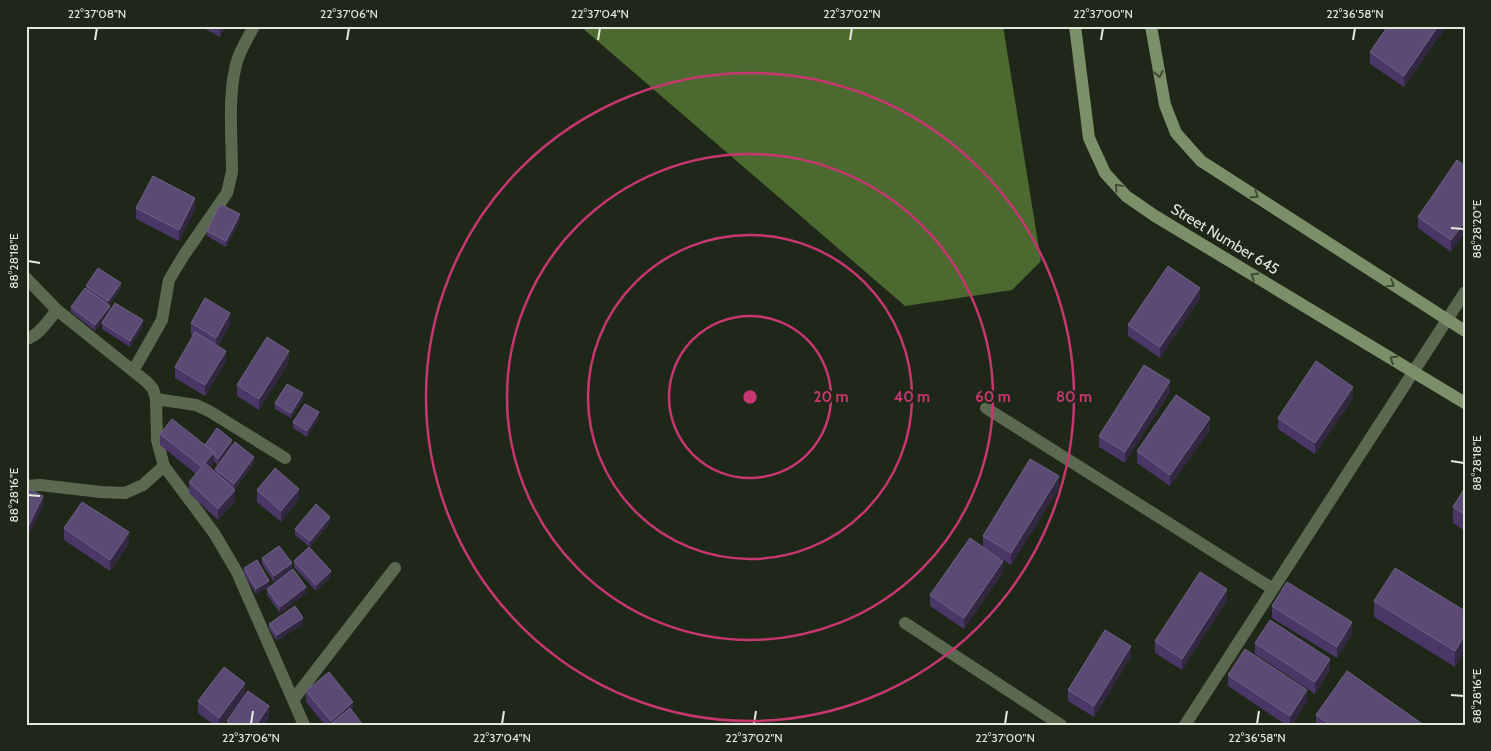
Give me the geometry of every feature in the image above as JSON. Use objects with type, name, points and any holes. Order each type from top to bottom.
[{"type":"street","points":[[133,371],[162,320],[169,280],[227,193],[230,185],[232,172],[232,88],[238,57],[254,26]]},
{"type":"street","name":"Street Number 645","points":[[1075,26],[1089,138],[1105,173],[1126,196],[1155,216],[1465,403]]},
{"type":"street","points":[[1151,26],[1165,105],[1176,133],[1201,161],[1465,331]]},
{"type":"street","points":[[26,278],[57,310],[147,382],[153,389],[156,399],[157,440],[164,466],[214,533],[229,558],[304,725]]},
{"type":"street","points":[[1185,725],[1465,292]]},
{"type":"street","points":[[26,339],[30,339],[37,333],[57,310]]},
{"type":"street","points":[[156,399],[196,405],[209,411],[284,458]]},
{"type":"street","points":[[986,408],[1273,589]]},
{"type":"street","points":[[26,486],[125,493],[143,485],[164,466]]},
{"type":"street","points":[[293,700],[395,568]]},
{"type":"street","points":[[905,623],[1061,725]]},
{"type":"shaded area","points":[[580,26],[1003,26],[1041,261],[1012,290],[905,306]]},
{"type":"building","points":[[1388,26],[1438,26],[1404,76],[1370,52]]},
{"type":"building","points":[[1457,160],[1465,166],[1465,221],[1451,240],[1418,217]]},
{"type":"building","points":[[153,176],[195,198],[179,230],[136,208]]},
{"type":"building","points":[[220,204],[240,214],[226,241],[207,231]]},
{"type":"building","points":[[1168,266],[1200,288],[1160,347],[1128,325]]},
{"type":"building","points":[[98,268],[121,283],[108,301],[86,286]]},
{"type":"building","points":[[85,288],[110,306],[95,325],[71,307]]},
{"type":"building","points":[[205,298],[230,313],[216,338],[191,323]]},
{"type":"building","points":[[115,303],[143,320],[130,341],[102,323]]},
{"type":"building","points":[[195,332],[226,351],[205,385],[175,367]]},
{"type":"building","points":[[267,337],[289,351],[259,399],[237,385]]},
{"type":"building","points":[[1316,361],[1353,387],[1315,443],[1278,418]]},
{"type":"building","points":[[1144,365],[1170,381],[1125,452],[1099,436]]},
{"type":"building","points":[[287,384],[303,393],[291,413],[275,403]]},
{"type":"building","points":[[1176,395],[1210,418],[1170,475],[1137,451]]},
{"type":"building","points":[[305,404],[319,412],[307,431],[293,422]]},
{"type":"building","points":[[172,419],[214,452],[205,463],[235,490],[218,509],[189,482],[202,467],[160,434]]},
{"type":"building","points":[[217,428],[232,440],[218,459],[214,452],[205,445]]},
{"type":"building","points":[[235,442],[254,457],[234,484],[215,469]]},
{"type":"building","points":[[1030,459],[1059,476],[1011,553],[983,536]]},
{"type":"building","points":[[275,468],[299,489],[281,511],[257,490]]},
{"type":"building","points":[[26,488],[43,496],[27,529],[26,529]]},
{"type":"building","points":[[1465,488],[1465,515],[1453,507]]},
{"type":"building","points":[[82,502],[129,532],[110,560],[64,528]]},
{"type":"building","points":[[316,504],[330,517],[310,541],[295,529]]},
{"type":"building","points":[[970,538],[1003,561],[964,618],[930,595]]},
{"type":"building","points":[[279,546],[292,563],[274,576],[262,558]]},
{"type":"building","points":[[309,547],[331,571],[316,585],[294,561]]},
{"type":"building","points":[[257,560],[269,581],[256,589],[244,568]]},
{"type":"building","points":[[1395,568],[1465,611],[1465,635],[1455,651],[1374,601]]},
{"type":"building","points":[[293,569],[306,587],[280,607],[267,589]]},
{"type":"building","points":[[1200,572],[1227,589],[1182,659],[1155,641]]},
{"type":"building","points":[[1287,582],[1352,622],[1337,647],[1272,606]]},
{"type":"building","points":[[295,606],[303,618],[277,635],[269,624]]},
{"type":"building","points":[[1270,620],[1330,659],[1315,682],[1255,643]]},
{"type":"building","points":[[1105,630],[1131,646],[1094,706],[1068,690]]},
{"type":"building","points":[[1245,649],[1307,690],[1290,716],[1228,675]]},
{"type":"building","points":[[224,667],[245,683],[219,718],[198,701]]},
{"type":"building","points":[[1347,671],[1421,723],[1420,725],[1331,725],[1316,715]]},
{"type":"building","points":[[329,672],[353,702],[331,721],[306,691]]},
{"type":"building","points":[[248,691],[269,706],[256,725],[231,725],[227,721]]},
{"type":"building","points":[[350,708],[363,725],[329,725]]}]
